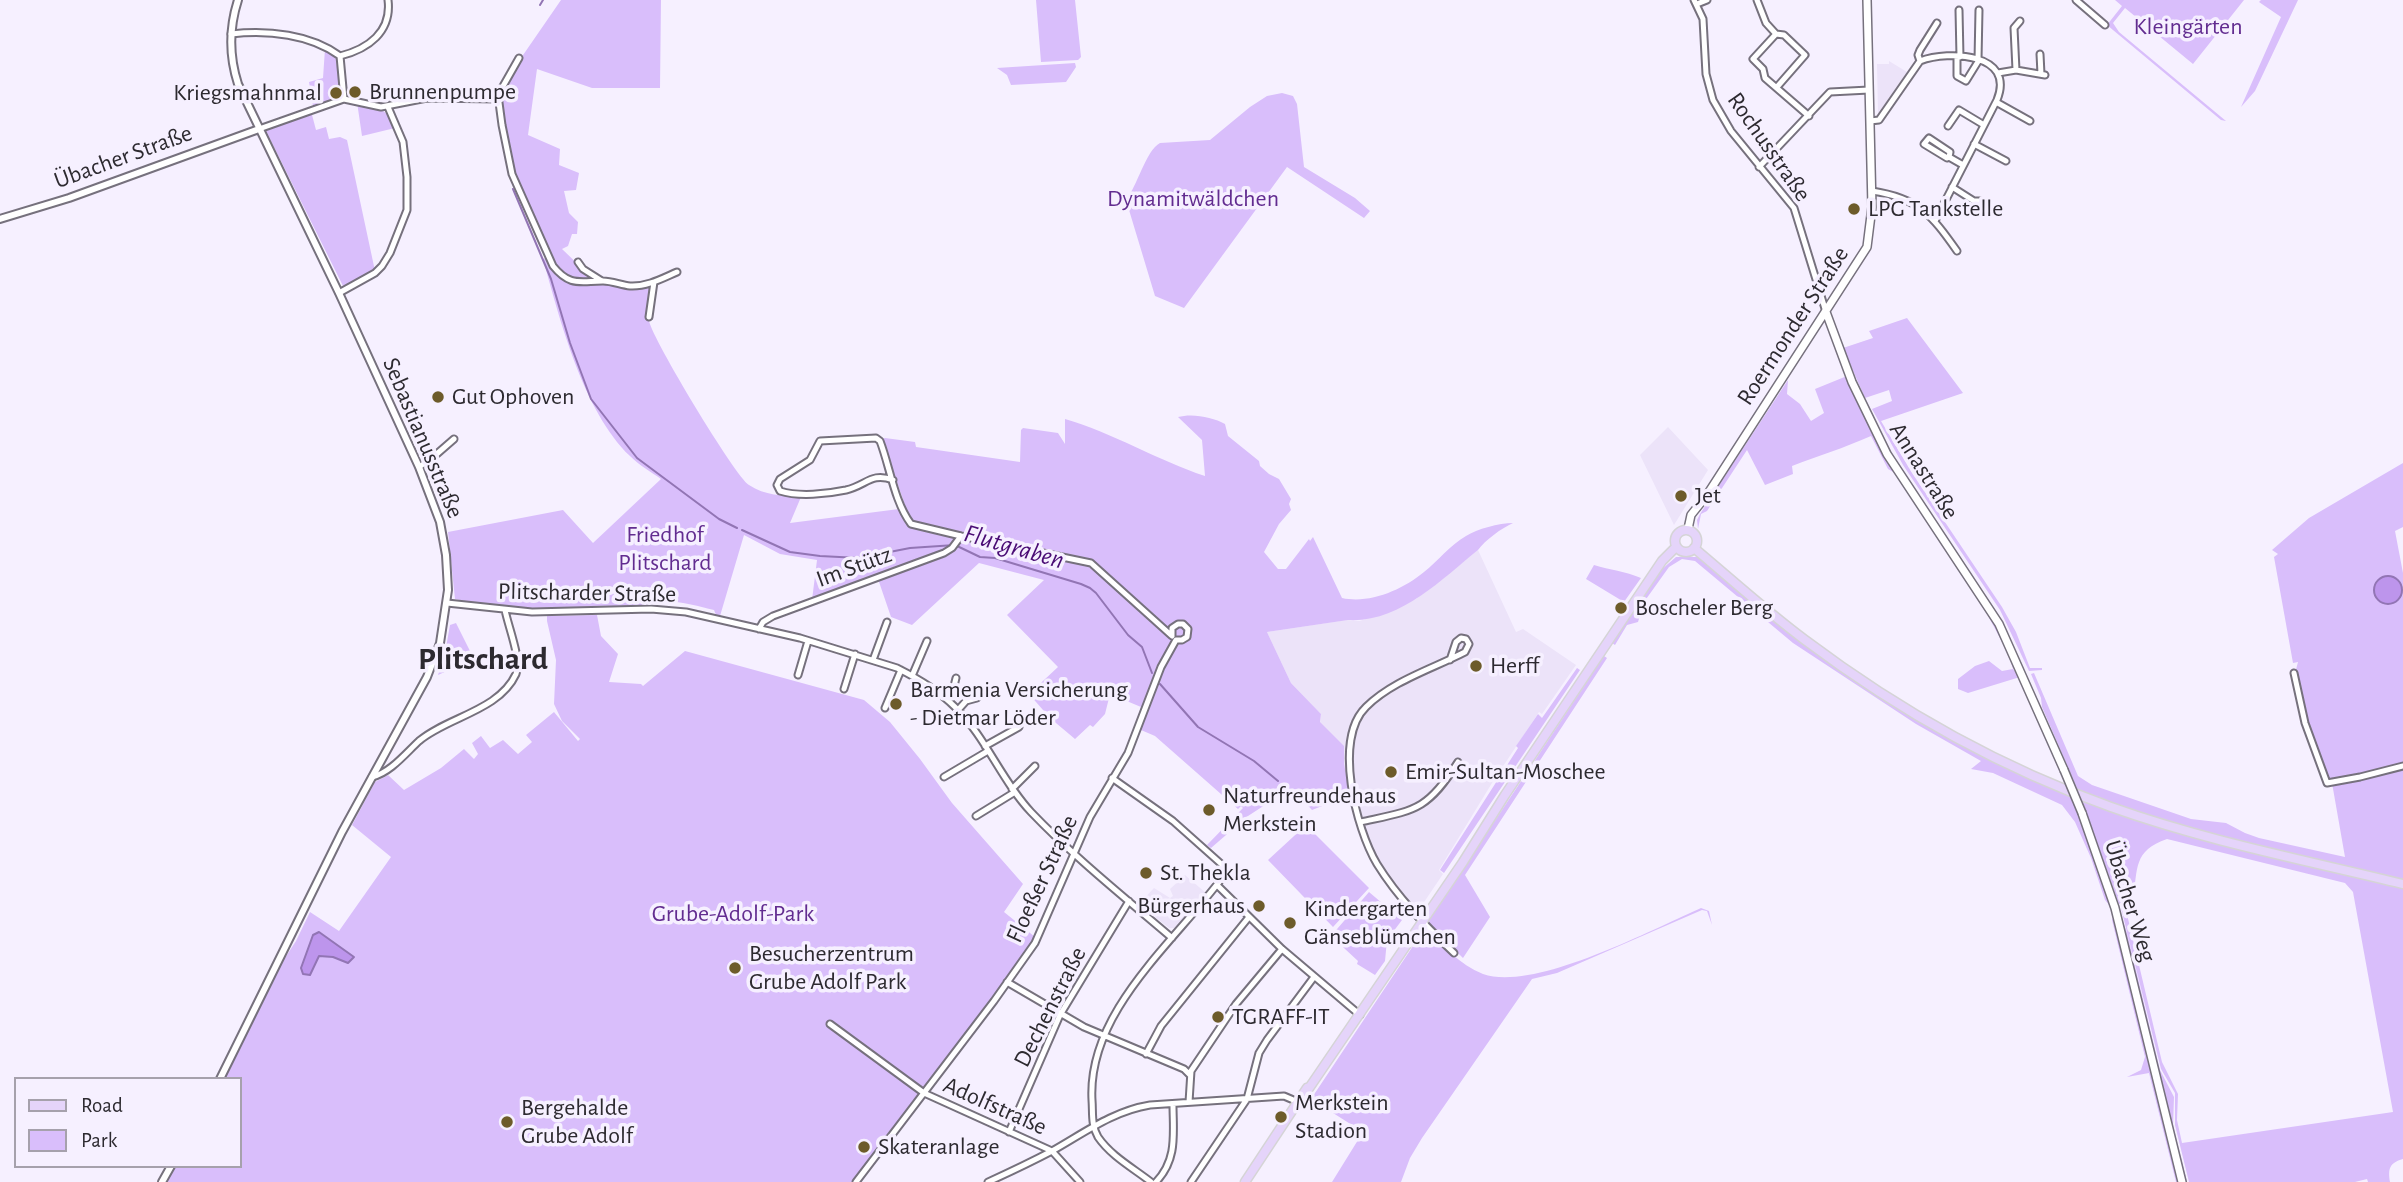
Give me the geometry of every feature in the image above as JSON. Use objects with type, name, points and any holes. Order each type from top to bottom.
[{"type":"main road","name":"Roermonder Straße","points":[[1688,529],[1691,514],[1707,495],[1867,247],[1872,221],[1872,191],[1867,0]]},
{"type":"main road","name":"Annastraße","points":[[1826,312],[1852,382],[1887,454],[1990,608],[2008,641]]},
{"type":"main road","points":[[1245,1182],[1420,920],[1446,876],[1474,843],[1662,561],[1676,547],[1675,535],[1680,530],[1688,529],[1694,533],[1697,539],[1694,548],[1685,552],[1676,547]]},
{"type":"main road","points":[[1694,548],[1751,597],[1852,674],[1930,723],[2023,771],[2151,820],[2218,840],[2403,884]]},
{"type":"main road","name":"Übacher Weg","points":[[2008,641],[2082,813],[2115,908],[2182,1182]]},
{"type":"street","name":"Sebastianusstraße","points":[[221,1077],[342,832],[427,677],[440,643],[447,603],[443,535],[419,467],[339,293],[258,129],[234,72],[231,34],[238,0]]},
{"type":"street","points":[[340,56],[363,49],[378,36],[388,17],[388,0]]},
{"type":"street","points":[[1696,2],[1707,0]]},
{"type":"street","points":[[1757,0],[1766,23],[1776,34],[1784,36],[1805,55],[1777,88]]},
{"type":"street","points":[[2076,0],[2105,25]]},
{"type":"street","name":"Rochusstraße","points":[[1696,2],[1703,19],[1706,74],[1713,100],[1731,131],[1794,209],[1826,312]]},
{"type":"street","points":[[1959,10],[1957,76],[1966,81],[1978,60],[1979,10]]},
{"type":"street","points":[[2016,70],[2014,28],[2020,21]]},
{"type":"street","points":[[1920,61],[1918,55],[1937,23]]},
{"type":"street","points":[[231,34],[250,32],[307,39],[326,46],[340,56],[344,99]]},
{"type":"street","points":[[1776,34],[1753,59],[1763,69],[1765,78],[1809,116]]},
{"type":"street","points":[[1998,73],[2016,70],[2043,74],[2040,54]]},
{"type":"street","points":[[1870,121],[1879,120],[1920,61],[1933,57],[1959,57],[1991,65],[1998,73],[2001,89],[1996,102],[1935,221]]},
{"type":"street","points":[[519,58],[498,99],[512,173],[553,267],[561,276],[572,281],[602,281],[634,286],[654,282],[677,272]]},
{"type":"street","points":[[1759,167],[1830,92],[1869,90]]},
{"type":"street","points":[[258,129],[344,99],[381,107],[427,98],[498,99]]},
{"type":"street","points":[[1996,102],[2031,121]]},
{"type":"street","points":[[339,293],[375,273],[382,266],[407,210],[408,185],[403,142],[388,107]]},
{"type":"street","points":[[1948,126],[1959,110],[1984,125]]},
{"type":"street","name":"Übacher Straße","points":[[0,219],[69,198],[258,129]]},
{"type":"street","points":[[1950,157],[1950,152],[1929,138],[1926,140],[1924,144],[1963,165]]},
{"type":"street","points":[[1974,144],[2006,161]]},
{"type":"street","points":[[1952,187],[1974,201],[1981,201]]},
{"type":"street","points":[[1872,191],[1906,199],[1921,207],[1957,251]]},
{"type":"street","points":[[579,261],[583,269],[602,281]]},
{"type":"street","points":[[649,317],[654,282]]},
{"type":"street","points":[[893,480],[875,477],[846,490],[800,494],[780,491],[777,485],[780,479],[810,460],[820,441],[876,438],[880,441],[903,508],[913,525],[959,539]]},
{"type":"street","points":[[419,467],[454,439]]},
{"type":"street","name":"Im Stütz","points":[[759,629],[763,622],[773,616],[952,548],[959,539]]},
{"type":"street","name":"Floeßer Straße","points":[[856,1182],[1035,943],[1073,853],[1128,753],[1174,638],[1091,563],[959,539]]},
{"type":"street","name":"Plitscharder Straße","points":[[447,603],[545,612],[687,612],[808,641],[901,670],[945,698],[958,710],[1031,812],[1073,853],[1171,938]]},
{"type":"street","points":[[372,777],[394,764],[436,728],[479,709],[513,679],[518,662],[505,610]]},
{"type":"street","points":[[873,660],[887,622]]},
{"type":"street","points":[[798,675],[808,641]]},
{"type":"street","points":[[912,676],[927,641]]},
{"type":"street","points":[[844,689],[855,654]]},
{"type":"street","points":[[1450,660],[1382,694],[1366,707],[1356,722],[1349,743],[1349,766],[1367,844],[1378,866],[1420,920],[1454,953]]},
{"type":"street","points":[[885,708],[901,670]]},
{"type":"street","points":[[2294,673],[2305,723],[2327,783],[2403,766]]},
{"type":"street","points":[[945,698],[953,690],[953,680],[956,678]]},
{"type":"street","points":[[958,710],[966,701],[977,698]]},
{"type":"street","points":[[944,777],[1019,727]]},
{"type":"street","points":[[1361,822],[1419,807],[1433,798],[1458,762]]},
{"type":"street","points":[[976,816],[1013,790],[1035,766]]},
{"type":"street","points":[[1112,778],[1173,821],[1228,870],[1171,938],[1129,994],[1110,1023],[1094,1069],[1091,1089],[1093,1126],[1099,1138],[1115,1155],[1151,1182]]},
{"type":"street","points":[[1217,885],[1282,949],[1358,1014]]},
{"type":"street","name":"Dechenstraße","points":[[1009,1132],[1060,1014],[1129,901]]},
{"type":"street","points":[[1146,1054],[1161,1026],[1249,917]]},
{"type":"street","points":[[1189,1102],[1190,1075],[1236,1004],[1282,949]]},
{"type":"street","points":[[1191,1182],[1247,1099],[1259,1053],[1314,977]]},
{"type":"street","points":[[1007,982],[1104,1037],[1184,1069],[1190,1075]]},
{"type":"street","name":"Adolfstraße","points":[[830,1024],[924,1093],[1052,1151],[1080,1182]]},
{"type":"street","points":[[989,1182],[1005,1179],[1093,1126],[1129,1109],[1284,1096],[1299,1102]]},
{"type":"street","points":[[1160,1181],[1172,1156],[1173,1104]]},
{"type":"shaded area","points":[[1889,61],[1907,72],[1878,114],[1877,64],[1889,64]]},
{"type":"shaded area","points":[[1668,427],[1708,470],[1674,525],[1640,455]]},
{"type":"shaded area","points":[[1478,550],[1516,632],[1523,629],[1576,665],[1542,714],[1539,712],[1492,783],[1439,870],[1443,874],[1412,920],[1367,854],[1343,762],[1320,723],[1321,714],[1291,683],[1267,632],[1347,620],[1360,621],[1416,599]]},
{"type":"shaded area","points":[[2388,576],[2398,580],[2402,590],[2398,600],[2388,604],[2378,600],[2374,590],[2378,580]]},
{"type":"shaded area","points":[[1185,875],[1206,893],[1176,928],[1169,928],[1139,904],[1154,888],[1170,898],[1173,896],[1170,889]]},
{"type":"shaded area","points":[[319,932],[354,957],[348,963],[333,957],[319,956],[310,975],[303,974],[301,968],[313,935]]},
{"type":"green space","name":"Friedhof Plitschard","points":[[561,0],[661,0],[660,88],[592,88],[537,69],[528,135],[560,149],[559,165],[579,173],[576,190],[564,191],[569,213],[578,222],[577,234],[572,234],[568,246],[562,249],[586,272],[618,281],[620,287],[653,284],[648,307],[649,321],[679,379],[712,434],[749,485],[767,493],[801,497],[790,523],[899,509],[901,512],[907,511],[882,439],[885,438],[915,442],[916,447],[1020,462],[1023,428],[1058,433],[1065,444],[1065,419],[1205,476],[1202,440],[1178,417],[1190,415],[1225,424],[1228,436],[1259,461],[1260,466],[1269,474],[1279,479],[1291,499],[1291,510],[1279,524],[1264,552],[1278,569],[1286,569],[1313,537],[1342,598],[1364,599],[1396,590],[1424,572],[1466,536],[1488,527],[1513,523],[1489,538],[1434,586],[1385,615],[1267,632],[1291,683],[1321,714],[1320,722],[1344,746],[1344,764],[1350,795],[1312,810],[1300,797],[1273,800],[1248,816],[1211,848],[1207,845],[1243,808],[1241,806],[1238,809],[1155,736],[1134,727],[1141,707],[1110,694],[1105,714],[1093,727],[1090,725],[1075,739],[1050,718],[1029,694],[1058,667],[1007,615],[1044,580],[979,563],[912,625],[891,617],[877,576],[812,600],[817,560],[780,554],[744,535],[720,616],[716,615],[714,610],[669,602],[644,606],[525,608],[455,599],[448,532],[563,510],[593,543],[661,479],[634,459],[613,437],[586,390],[557,309],[543,259],[548,257],[510,169],[500,98],[518,60],[522,60]]},
{"type":"green space","points":[[1036,0],[1075,0],[1081,57],[1078,60],[1041,62]]},
{"type":"green space","name":"Kleingärten","points":[[2115,0],[2244,0],[2193,64],[2125,8],[2113,23],[2119,32],[2226,121],[2221,120],[2107,25],[2122,6]]},
{"type":"green space","points":[[2298,0],[2255,91],[2241,107],[2281,17],[2259,2]]},
{"type":"green space","points":[[325,49],[336,59],[340,87],[334,93],[335,100],[313,106],[309,82],[323,78]]},
{"type":"green space","points":[[1075,63],[1076,67],[1066,82],[1011,85],[1007,75],[997,68]]},
{"type":"green space","name":"Dynamitwäldchen","points":[[1282,93],[1293,96],[1297,104],[1304,167],[1355,198],[1370,211],[1364,218],[1287,167],[1184,308],[1155,296],[1126,200],[1150,153],[1160,143],[1210,140],[1250,107],[1267,96]]},
{"type":"green space","points":[[357,102],[385,112],[395,128],[362,136]]},
{"type":"green space","points":[[311,111],[316,130],[326,127],[329,139],[340,137],[347,140],[375,271],[343,286],[266,131],[266,128]]},
{"type":"green space","points":[[1907,318],[1963,393],[1881,421],[1912,473],[2002,607],[2016,632],[2030,668],[2042,670],[2029,671],[2000,610],[1903,465],[1872,409],[1892,401],[1889,390],[1865,398],[1843,348],[1873,338],[1869,331]]},
{"type":"green space","points":[[1847,376],[1895,473],[1888,469],[1871,436],[1792,466],[1793,474],[1765,485],[1747,450],[1707,511],[1701,514],[1698,529],[1697,520],[1700,514],[1788,380],[1787,394],[1800,404],[1811,421],[1824,413],[1815,389]]},
{"type":"green space","points":[[2403,463],[2403,527],[2395,531],[2403,573],[2403,1159],[2390,1167],[2390,1182],[2368,1182],[2367,1179],[2355,1182],[2189,1182],[2175,1125],[2175,1093],[2161,1069],[2121,908],[2125,906],[2162,1062],[2178,1094],[2177,1120],[2182,1143],[2393,1112],[2353,892],[2345,883],[2167,839],[2148,849],[2143,855],[2137,870],[2133,899],[2119,904],[2082,800],[2042,707],[2031,674],[2034,673],[2078,776],[2092,785],[2191,819],[2226,823],[2259,838],[2345,857],[2332,783],[2320,765],[2293,681],[2298,662],[2293,663],[2274,557],[2278,554],[2272,550],[2309,518]]},
{"type":"green space","points":[[1676,557],[1697,557],[1897,706],[1939,732],[2071,796],[2089,839],[2111,902],[2110,906],[2105,900],[2075,822],[2062,805],[1993,773],[1971,769],[1981,761],[1916,724],[1793,643],[1695,561],[1682,559],[1669,567],[1644,602],[1638,622],[1627,625],[1615,645],[1612,643],[1661,570]]},
{"type":"green space","points":[[1594,565],[1641,578],[1624,602],[1586,579]]},
{"type":"green space","points":[[1985,610],[1992,614],[2015,667],[2013,669],[2009,655]]},
{"type":"green space","name":"Grube-Adolf-Park","points":[[597,615],[601,636],[618,654],[609,682],[643,686],[685,651],[864,700],[890,722],[952,803],[1023,884],[1004,912],[1035,937],[1033,943],[853,1182],[164,1182],[173,1168],[242,1168],[242,1077],[223,1077],[277,970],[296,941],[310,912],[339,931],[391,857],[352,825],[375,782],[388,775],[404,790],[441,768],[464,749],[474,759],[478,754],[472,743],[481,736],[490,748],[503,740],[518,754],[532,742],[526,735],[554,712],[578,741],[580,739],[562,721],[554,704],[556,660],[547,616]]},
{"type":"green space","points":[[456,623],[472,655],[480,653],[483,663],[468,670],[464,663],[438,675],[450,625]]},
{"type":"green space","points":[[1604,656],[1607,658],[1465,875],[1490,917],[1463,958],[1427,923]]},
{"type":"green space","points":[[1989,661],[2002,671],[2013,669],[2020,677],[1968,693],[1958,689],[1958,679],[1975,666]]},
{"type":"green space","points":[[1577,668],[1580,670],[1444,873],[1440,870],[1518,748],[1516,746],[1538,714],[1542,718]]},
{"type":"green space","points":[[1306,825],[1369,888],[1333,927],[1268,860]]},
{"type":"green space","points":[[1369,892],[1402,920],[1387,940],[1385,961],[1375,975],[1357,964],[1358,961],[1331,936]]},
{"type":"green space","points":[[1701,908],[1709,911],[1712,925],[1707,911],[1702,910],[1557,973],[1532,979],[1422,1138],[1410,1158],[1401,1182],[1332,1182],[1363,1132],[1311,1099],[1425,928],[1466,965],[1483,974],[1505,977],[1561,967]]},
{"type":"green space","points":[[2119,910],[2160,1070],[2174,1097],[2173,1126],[2187,1182],[2185,1182]]},
{"type":"green space","points":[[2114,917],[2179,1182],[2176,1182],[2149,1073],[2127,1077],[2141,1070],[2145,1057],[2112,920]]},
{"type":"waterway","points":[[540,5],[543,0]]},
{"type":"waterway","name":"Flutgraben","points":[[513,189],[551,279],[570,343],[591,399],[637,458],[719,519],[737,528]]},
{"type":"waterway","name":"Flutgraben","points":[[742,530],[790,552],[820,556],[859,558],[910,548],[955,545],[980,557],[995,558],[1081,584],[1096,593],[1128,635],[1142,647],[1152,673]]},
{"type":"waterway","name":"Flutgraben","points":[[1160,684],[1198,727],[1254,761],[1278,781]]},
{"type":"place","name":"Brunnenpumpe","points":[[355,92]]},
{"type":"place","name":"Kriegsmahnmal","points":[[336,93]]},
{"type":"place","name":"LPG Tankstelle","points":[[1854,209]]},
{"type":"place","name":"Gut Ophoven","points":[[438,397]]},
{"type":"place","name":"Jet","points":[[1681,496]]},
{"type":"place","name":"Boscheler Berg","points":[[1621,608]]},
{"type":"place","name":"Herff","points":[[1476,666]]},
{"type":"place","name":"Barmenia Versicherung - Dietmar Löder","points":[[896,704]]},
{"type":"place","name":"Emir-Sultan-Moschee","points":[[1391,772]]},
{"type":"place","name":"Naturfreundehaus Merkstein","points":[[1209,810]]},
{"type":"place","name":"St. Thekla","points":[[1146,873]]},
{"type":"place","name":"Bürgerhaus","points":[[1259,906]]},
{"type":"place","name":"Kindergarten Gänseblümchen","points":[[1290,923]]},
{"type":"place","name":"Besucherzentrum Grube Adolf Park","points":[[735,968]]},
{"type":"place","name":"TGRAFF-IT","points":[[1218,1017]]},
{"type":"place","name":"Merkstein Stadion","points":[[1281,1117]]},
{"type":"place","name":"Bergehalde Grube Adolf","points":[[507,1122]]},
{"type":"place","name":"Skateranlage","points":[[864,1147]]},
{"type":"district","name":"Plitschard","points":[[483,659]]}]
